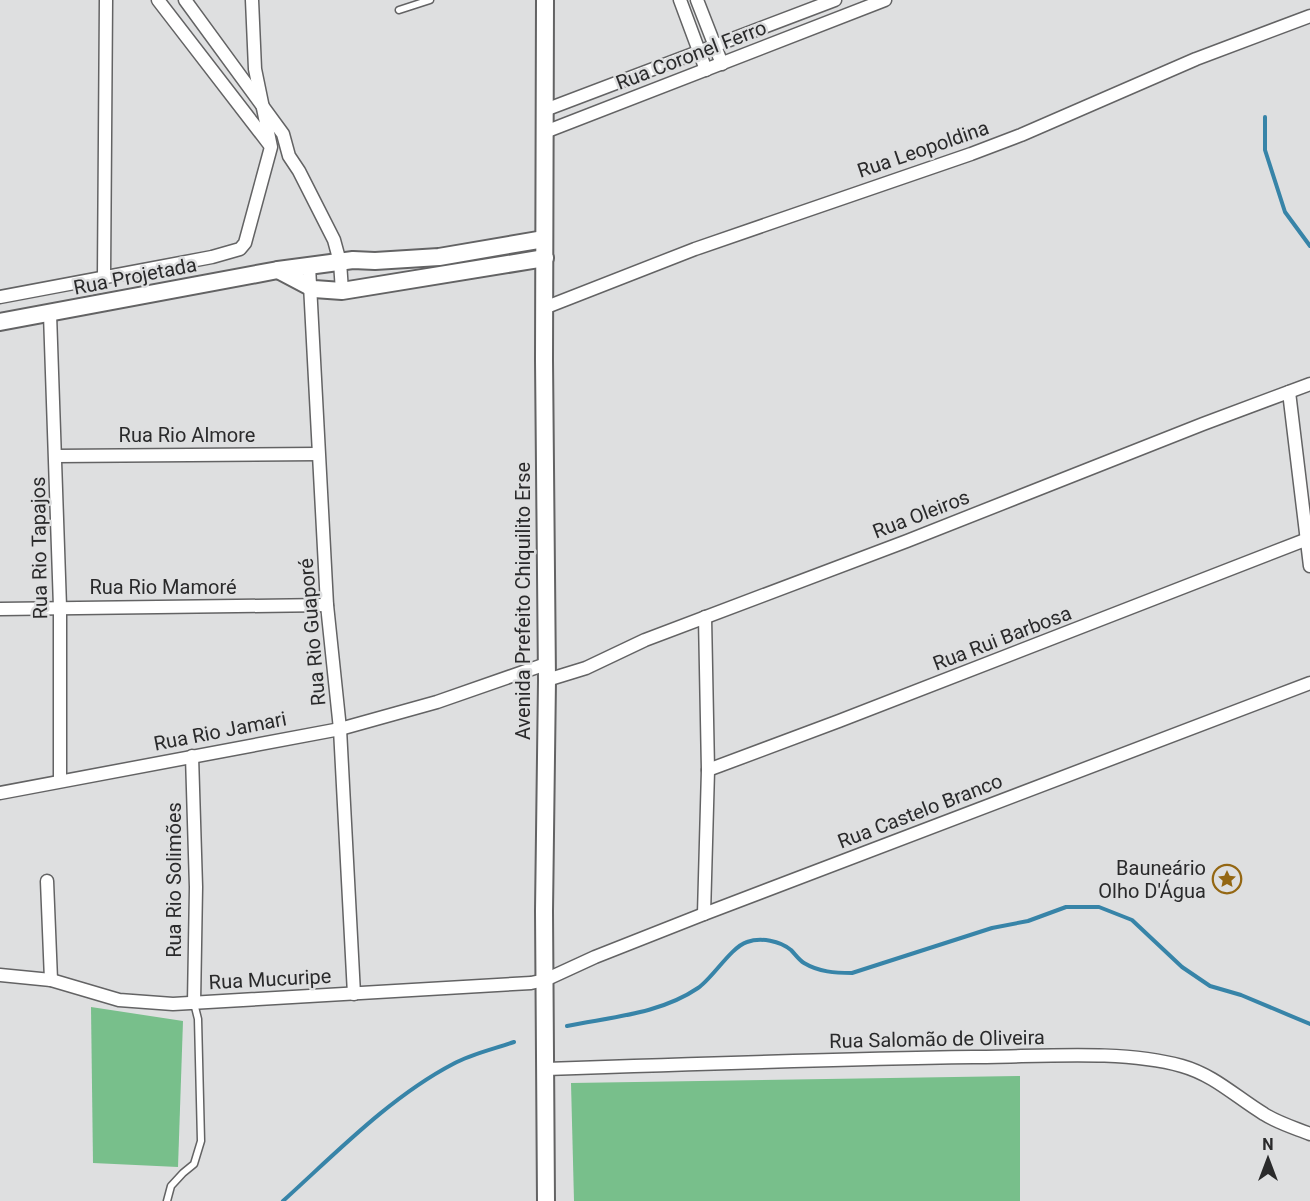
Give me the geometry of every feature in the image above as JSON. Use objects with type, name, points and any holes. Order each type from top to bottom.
[{"type":"street","points":[[104,276],[106,0]]},
{"type":"street","points":[[158,0],[271,147],[289,156]]},
{"type":"street","points":[[185,0],[282,134],[289,156],[334,240],[340,262],[342,291]]},
{"type":"street","points":[[0,297],[212,257],[240,249],[245,243],[271,147],[255,69],[252,0]]},
{"type":"street","name":"Avenida Prefeito Chiquilito Erse","points":[[545,0],[546,1201]]},
{"type":"street","points":[[680,0],[706,70]]},
{"type":"street","points":[[697,0],[722,64]]},
{"type":"street","name":"Rua Coronel Ferro","points":[[545,110],[835,0]]},
{"type":"street","name":"Rua Coronel Ferro","points":[[545,132],[885,0]]},
{"type":"street","points":[[823,5],[830,21]]},
{"type":"street","name":"Rua Leopoldina","points":[[544,308],[695,249],[1021,135],[1196,59],[1310,16]]},
{"type":"street","name":"Rua Projetada","points":[[0,322],[278,270],[340,262],[439,257],[544,239]]},
{"type":"street","points":[[278,270],[311,287],[342,291],[545,258]]},
{"type":"street","name":"Rua Rio Guaporé","points":[[309,266],[327,604],[340,729],[354,994]]},
{"type":"street","name":"Rua Rio Tapajos","points":[[50,314],[60,608],[60,781]]},
{"type":"street","name":"Rua Oleiros","points":[[547,672],[586,668],[645,640],[1310,384]]},
{"type":"street","points":[[1289,392],[1310,566]]},
{"type":"street","name":"Rua Rio Almore","points":[[56,456],[318,454]]},
{"type":"street","name":"Rua Rui Barbosa","points":[[708,770],[839,722],[1308,539]]},
{"type":"street","name":"Rua Rio Mamoré","points":[[0,609],[327,604]]},
{"type":"street","points":[[704,914],[708,770],[705,617]]},
{"type":"street","name":"Rua Rio Jamari","points":[[0,793],[340,729],[547,672]]},
{"type":"street","name":"Rua Castelo Branco","points":[[545,980],[595,957],[704,914],[1310,683]]},
{"type":"street","name":"Rua Rio Solimões","points":[[192,756],[196,887],[194,1003]]},
{"type":"street","points":[[47,880],[51,980]]},
{"type":"street","name":"Rua Mucuripe","points":[[0,975],[51,980],[119,1000],[150,1003],[194,1003],[497,987],[545,980]]},
{"type":"street","name":"Rua Salomão de Oliveira","points":[[546,1069],[923,1058],[1063,1056],[1128,1058],[1158,1061],[1195,1071],[1230,1090],[1265,1115],[1310,1134]]},
{"type":"lane","points":[[399,10],[430,0]]},
{"type":"lane","points":[[167,1201],[171,1185],[195,1164],[201,1141],[198,1019],[194,1003]]},
{"type":"green space","points":[[91,1007],[183,1021],[178,1167],[93,1163]]},
{"type":"green space","points":[[1020,1076],[1020,1201],[574,1201],[571,1083]]},
{"type":"waterway","points":[[1265,117],[1265,150],[1285,212],[1310,246]]},
{"type":"waterway","points":[[567,1026],[668,1004],[698,988],[735,950],[747,942],[764,940],[781,944],[810,966],[821,970],[852,973],[992,928],[1028,921],[1066,907],[1099,907],[1132,920],[1182,967],[1210,986],[1241,995],[1310,1024]]},
{"type":"waterway","points":[[283,1201],[385,1109],[430,1077],[460,1060],[514,1042]]},
{"type":"place","name":"Bauneário Olho D'Água","points":[[1227,879]]}]
